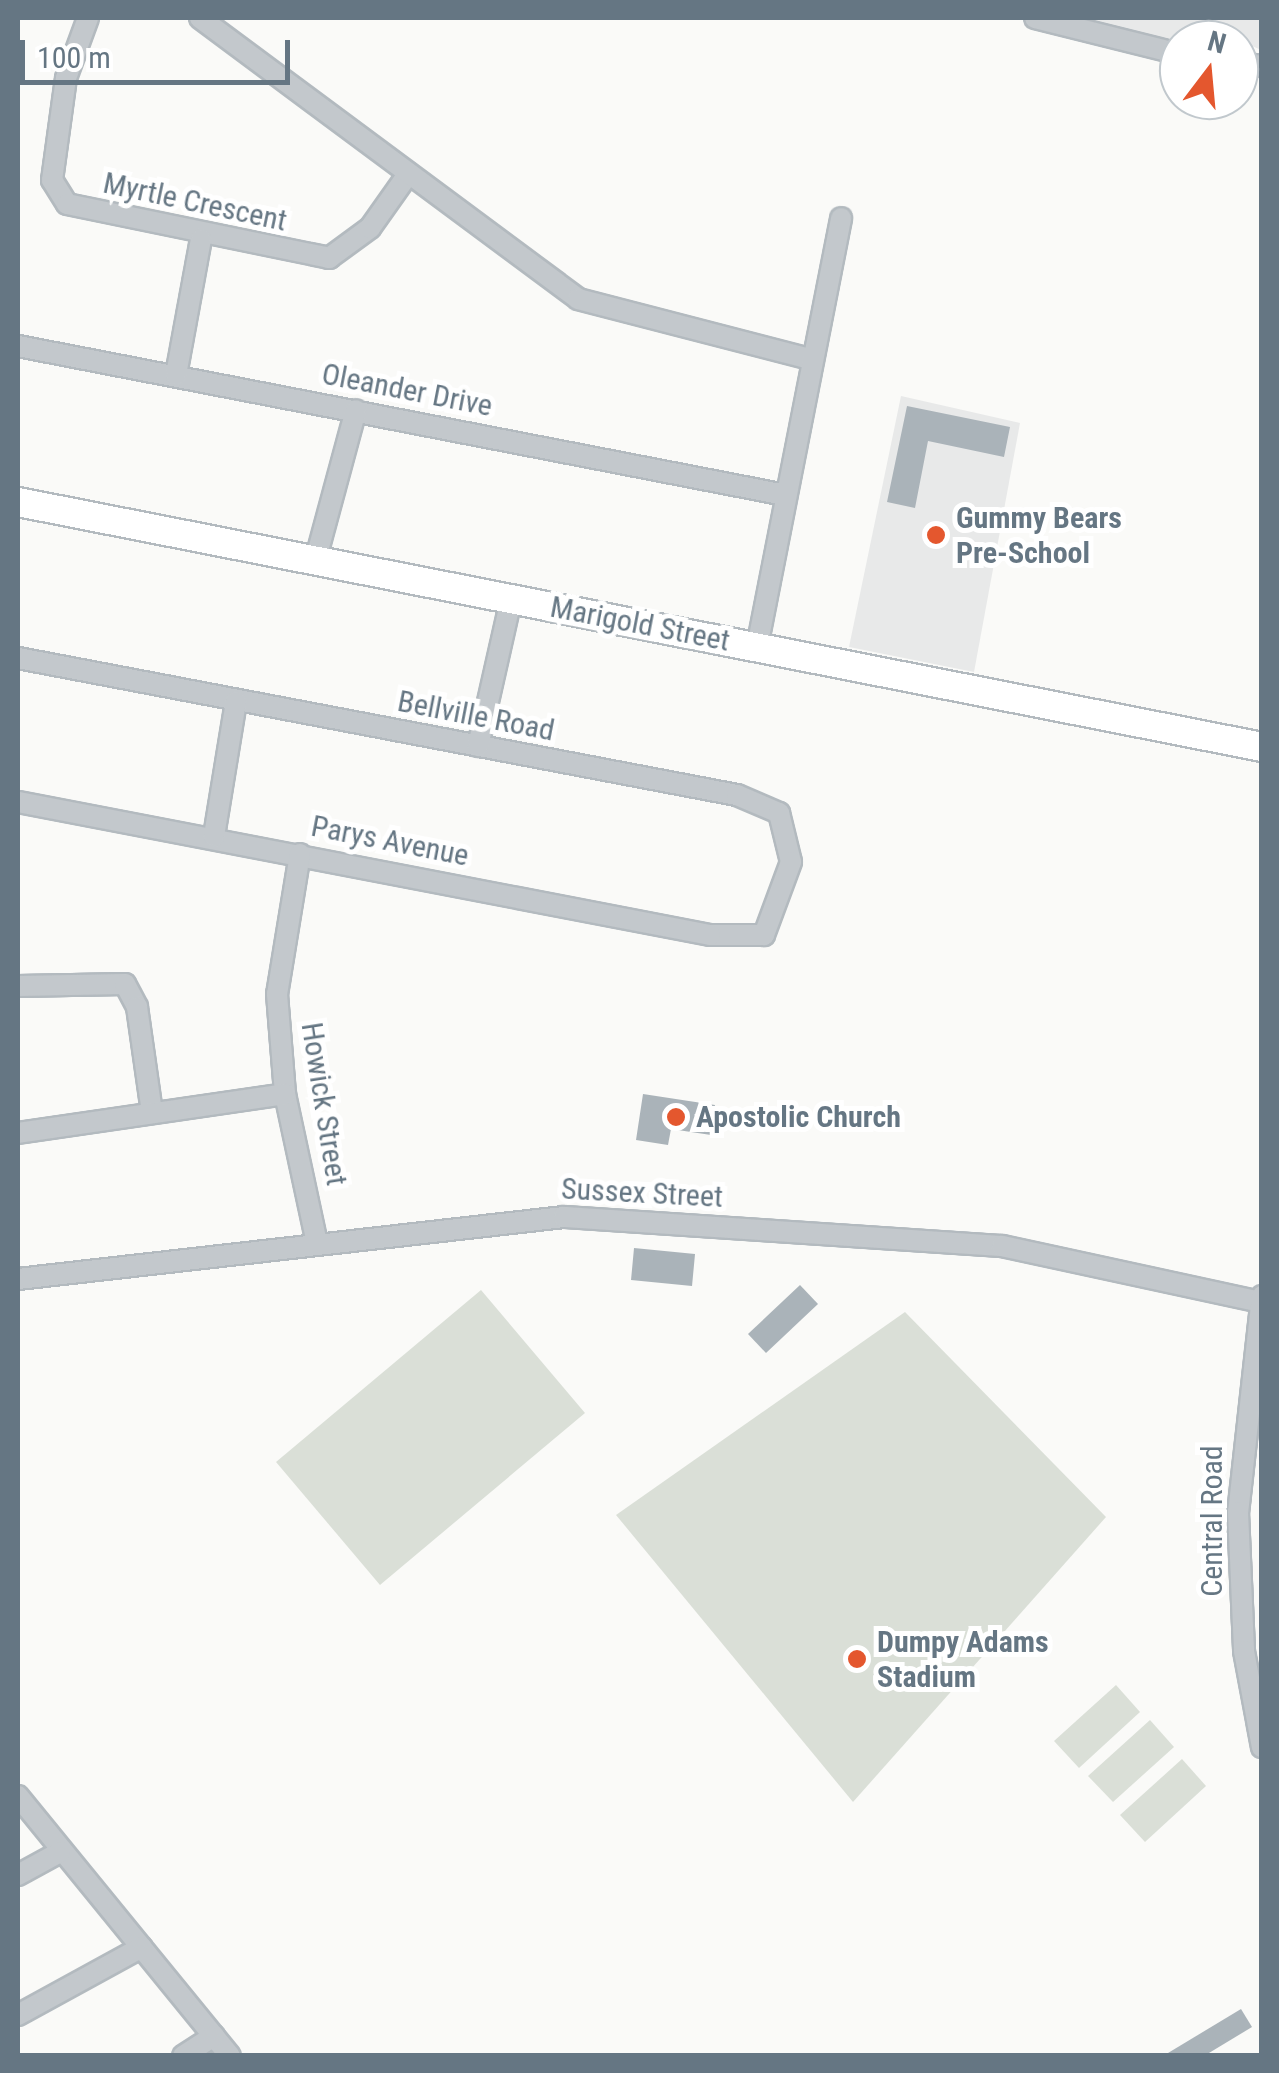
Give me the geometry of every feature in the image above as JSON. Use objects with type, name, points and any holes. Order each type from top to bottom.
[{"type":"street","name":"Myrtle Crescent","points":[[88,18],[66,78],[52,180],[58,197],[201,239],[329,258],[370,228],[410,173]]},
{"type":"street","points":[[200,18],[593,306],[810,359]]},
{"type":"street","points":[[1035,18],[1159,49]]},
{"type":"street","points":[[757,647],[810,359],[841,218]]},
{"type":"street","points":[[176,376],[201,239]]},
{"type":"street","name":"Oleander Drive","points":[[18,346],[786,495]]},
{"type":"street","points":[[316,558],[356,410]]},
{"type":"street","name":"Marigold Street","points":[[18,502],[1262,747]]},
{"type":"street","points":[[478,746],[511,599]]},
{"type":"street","name":"Bellville Road","points":[[18,658],[737,796],[779,813],[792,843],[782,903],[771,928],[751,938]]},
{"type":"street","points":[[214,836],[236,702]]},
{"type":"street","name":"Parys Avenue","points":[[18,802],[751,938]]},
{"type":"street","name":"Howick Street","points":[[300,854],[277,994],[286,1094],[317,1243]]},
{"type":"street","points":[[18,986],[125,984],[137,1007],[152,1113]]},
{"type":"street","points":[[18,1133],[286,1094]]},
{"type":"street","name":"Sussex Street","points":[[18,1279],[564,1218],[1044,1251],[1261,1299]]},
{"type":"street","name":"Central Road","points":[[1261,1299],[1238,1527],[1244,1651],[1262,1747]]},
{"type":"street","points":[[18,1796],[230,2056]]},
{"type":"street","points":[[18,1876],[60,1852]]},
{"type":"street","points":[[18,2015],[142,1947]]},
{"type":"street","points":[[183,2056],[214,2036]]},
{"type":"shaded area","points":[[1052,18],[1261,18],[1261,50],[1259,20],[1159,20],[1159,37]]},
{"type":"shaded area","name":"Gummy Bears Pre-School","points":[[901,396],[1020,423],[974,672],[849,647]]},
{"type":"shaded area","points":[[481,1290],[585,1413],[380,1585],[276,1462]]},
{"type":"shaded area","name":"Dumpy Adams Stadium","points":[[905,1312],[1106,1517],[853,1802],[616,1515]]},
{"type":"shaded area","points":[[1116,1685],[1140,1712],[1079,1768],[1054,1741]]},
{"type":"shaded area","points":[[1150,1720],[1174,1747],[1113,1802],[1088,1776]]},
{"type":"shaded area","points":[[1182,1759],[1206,1786],[1145,1842],[1120,1815]]},
{"type":"building","points":[[907,406],[1010,427],[1004,457],[928,441],[915,508],[887,502]]},
{"type":"building","name":"Apostolic Church","points":[[643,1094],[715,1105],[711,1135],[671,1129],[668,1145],[636,1140]]},
{"type":"building","points":[[634,1248],[695,1254],[692,1286],[631,1280]]},
{"type":"building","points":[[800,1285],[818,1304],[766,1353],[748,1334]]},
{"type":"building","points":[[1241,2009],[1252,2027],[1204,2056],[1163,2056]]},
{"type":"place","name":"Gummy Bears Pre-School","points":[[936,535]]},
{"type":"place","name":"Apostolic Church","points":[[676,1117]]},
{"type":"place","name":"Dumpy Adams Stadium","points":[[857,1659]]}]
